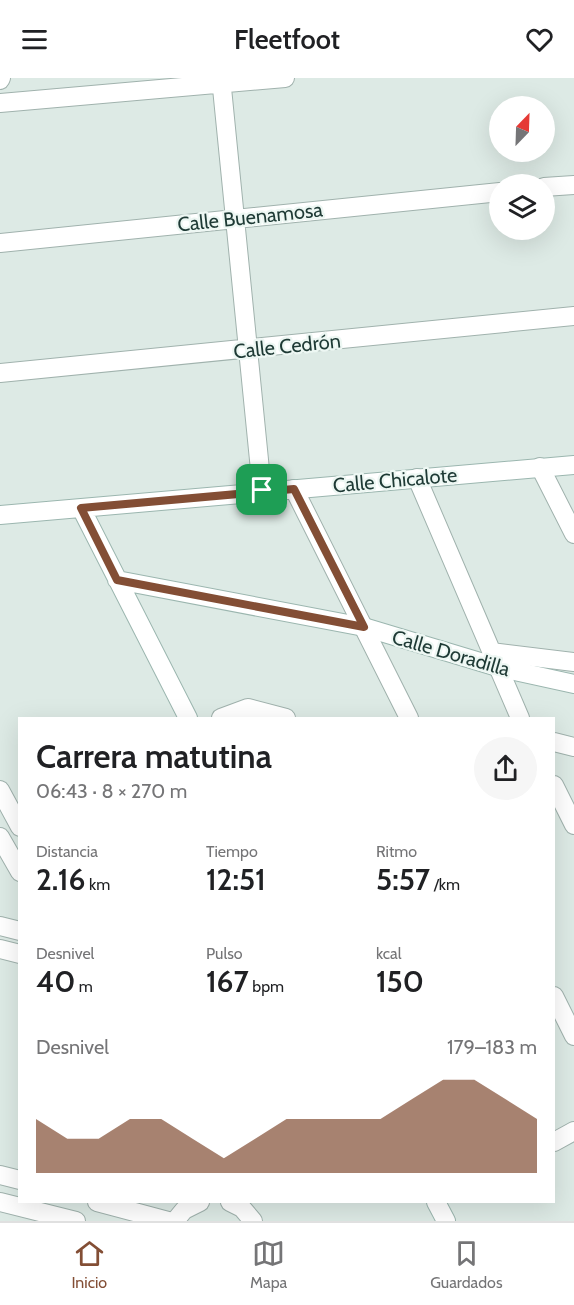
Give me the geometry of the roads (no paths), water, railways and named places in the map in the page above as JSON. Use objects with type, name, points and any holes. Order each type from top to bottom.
[{"type":"street","points":[[0,103],[222,81],[285,78]]},
{"type":"street","points":[[222,81],[262,490]]},
{"type":"street","points":[[555,187],[574,185]]},
{"type":"street","name":"Calle Buenamosa","points":[[0,243],[489,193]]},
{"type":"street","name":"Calle Cedrón","points":[[0,373],[249,351],[574,316]]},
{"type":"street","name":"Calle Chicalote","points":[[0,515],[262,490],[574,465]]},
{"type":"street","points":[[540,467],[574,534]]},
{"type":"street","points":[[417,478],[520,717]]},
{"type":"street","points":[[294,489],[409,717]]},
{"type":"street","points":[[81,508],[187,717]]},
{"type":"street","name":"Calle Doradilla","points":[[117,580],[364,627],[494,660],[574,684]]},
{"type":"street","points":[[494,660],[574,662]]},
{"type":"street","points":[[223,717],[248,708],[282,717]]},
{"type":"street","points":[[555,742],[574,747]]},
{"type":"street","points":[[555,787],[574,825]]},
{"type":"street","points":[[0,790],[18,823]]},
{"type":"street","points":[[0,837],[18,868]]},
{"type":"street","points":[[0,926],[18,930]]},
{"type":"street","points":[[0,950],[18,954]]},
{"type":"street","points":[[555,998],[572,1032],[555,1036]]},
{"type":"street","points":[[555,1141],[574,1131]]},
{"type":"street","points":[[0,1175],[18,1180]]},
{"type":"street","points":[[0,1202],[76,1221]]},
{"type":"street","points":[[101,1203],[168,1221]]},
{"type":"street","points":[[232,1203],[242,1208],[253,1221]]}]
